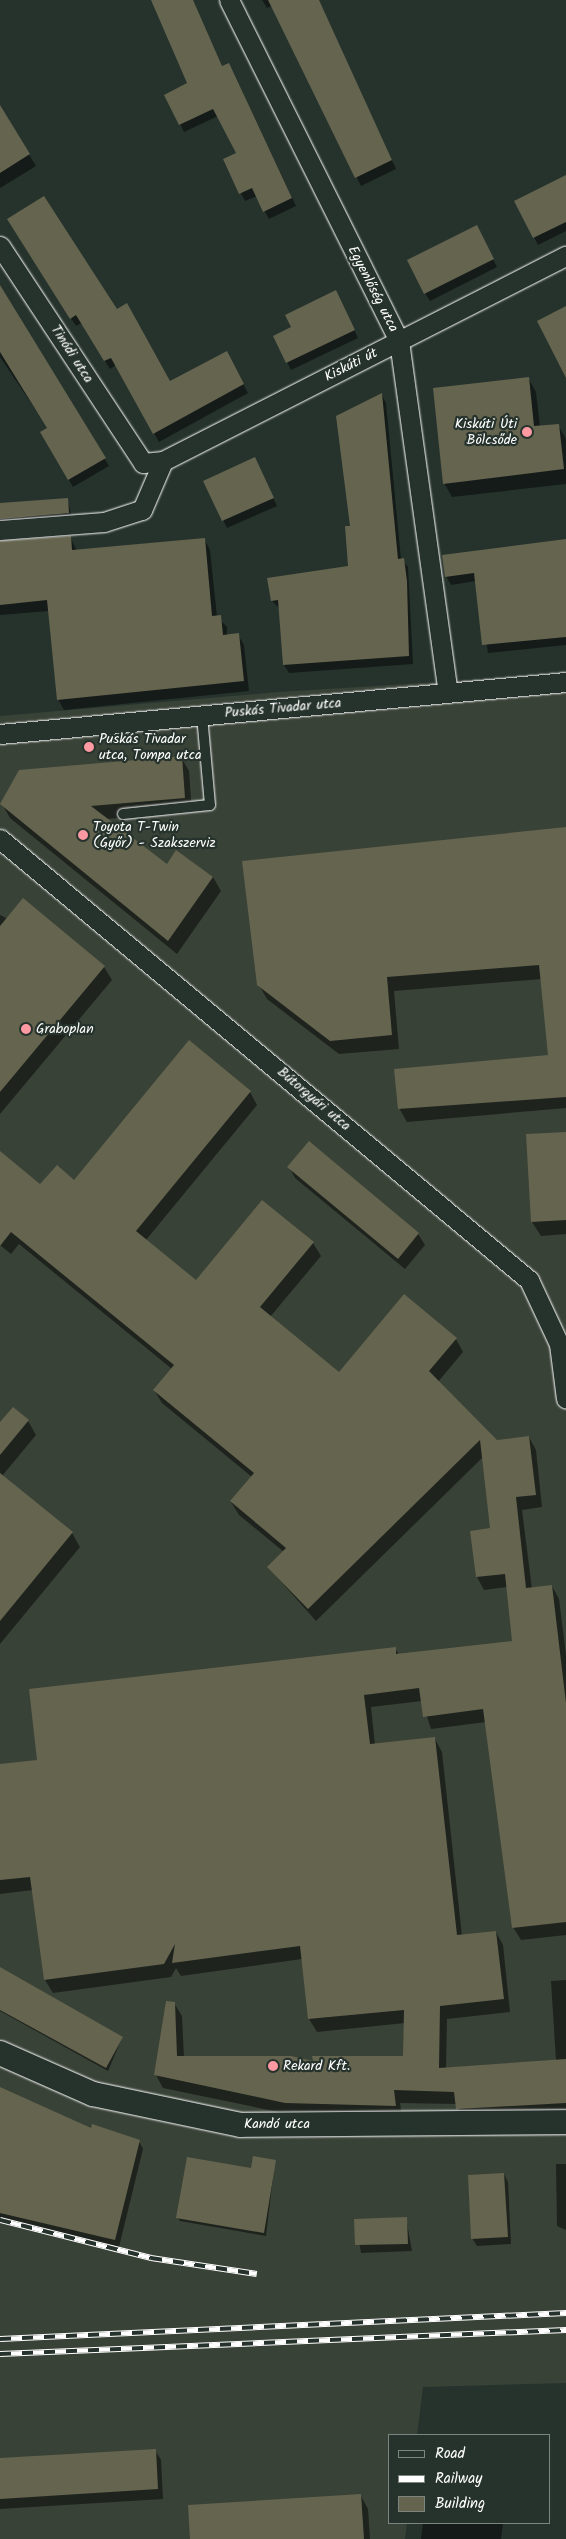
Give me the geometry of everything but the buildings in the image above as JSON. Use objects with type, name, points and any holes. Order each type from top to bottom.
[{"type":"street","name":"Egyenlőség utca","points":[[229,0],[399,341],[448,693]]},
{"type":"street","name":"Tinódi utca","points":[[0,246],[143,463]]},
{"type":"street","name":"Kiskúti út","points":[[143,463],[163,461],[566,256]]},
{"type":"street","points":[[0,530],[104,522],[142,510],[163,461]]},
{"type":"street","name":"Puskás Tivadar utca","points":[[0,734],[566,682]]},
{"type":"street","name":"Bútorgyári utca","points":[[0,839],[530,1280],[559,1344],[566,1399]]},
{"type":"street","name":"Kandó utca","points":[[0,2053],[93,2094],[241,2125],[566,2122]]},
{"type":"lane","points":[[123,814],[210,805],[202,716]]},
{"type":"shaded area","points":[[566,674],[566,2383],[423,2387],[417,2434],[388,2434],[388,2524],[407,2524],[405,2539],[0,2539],[0,716],[279,692]]},
{"type":"railway","points":[[0,2220],[151,2258],[257,2274]]},
{"type":"railway","points":[[0,2339],[566,2313]]},
{"type":"railway","points":[[0,2354],[566,2330]]},
{"type":"place","name":"Kiskúti Úti Bölcsőde","points":[[527,432]]},
{"type":"place","name":"Puskás Tivadar utca, Tompa utca","points":[[89,747]]},
{"type":"place","name":"Toyota T-Twin (Győr) - Szakszerviz","points":[[83,835]]},
{"type":"place","name":"Graboplan","points":[[26,1029]]},
{"type":"place","name":"Rekard Kft.","points":[[273,2066]]}]
